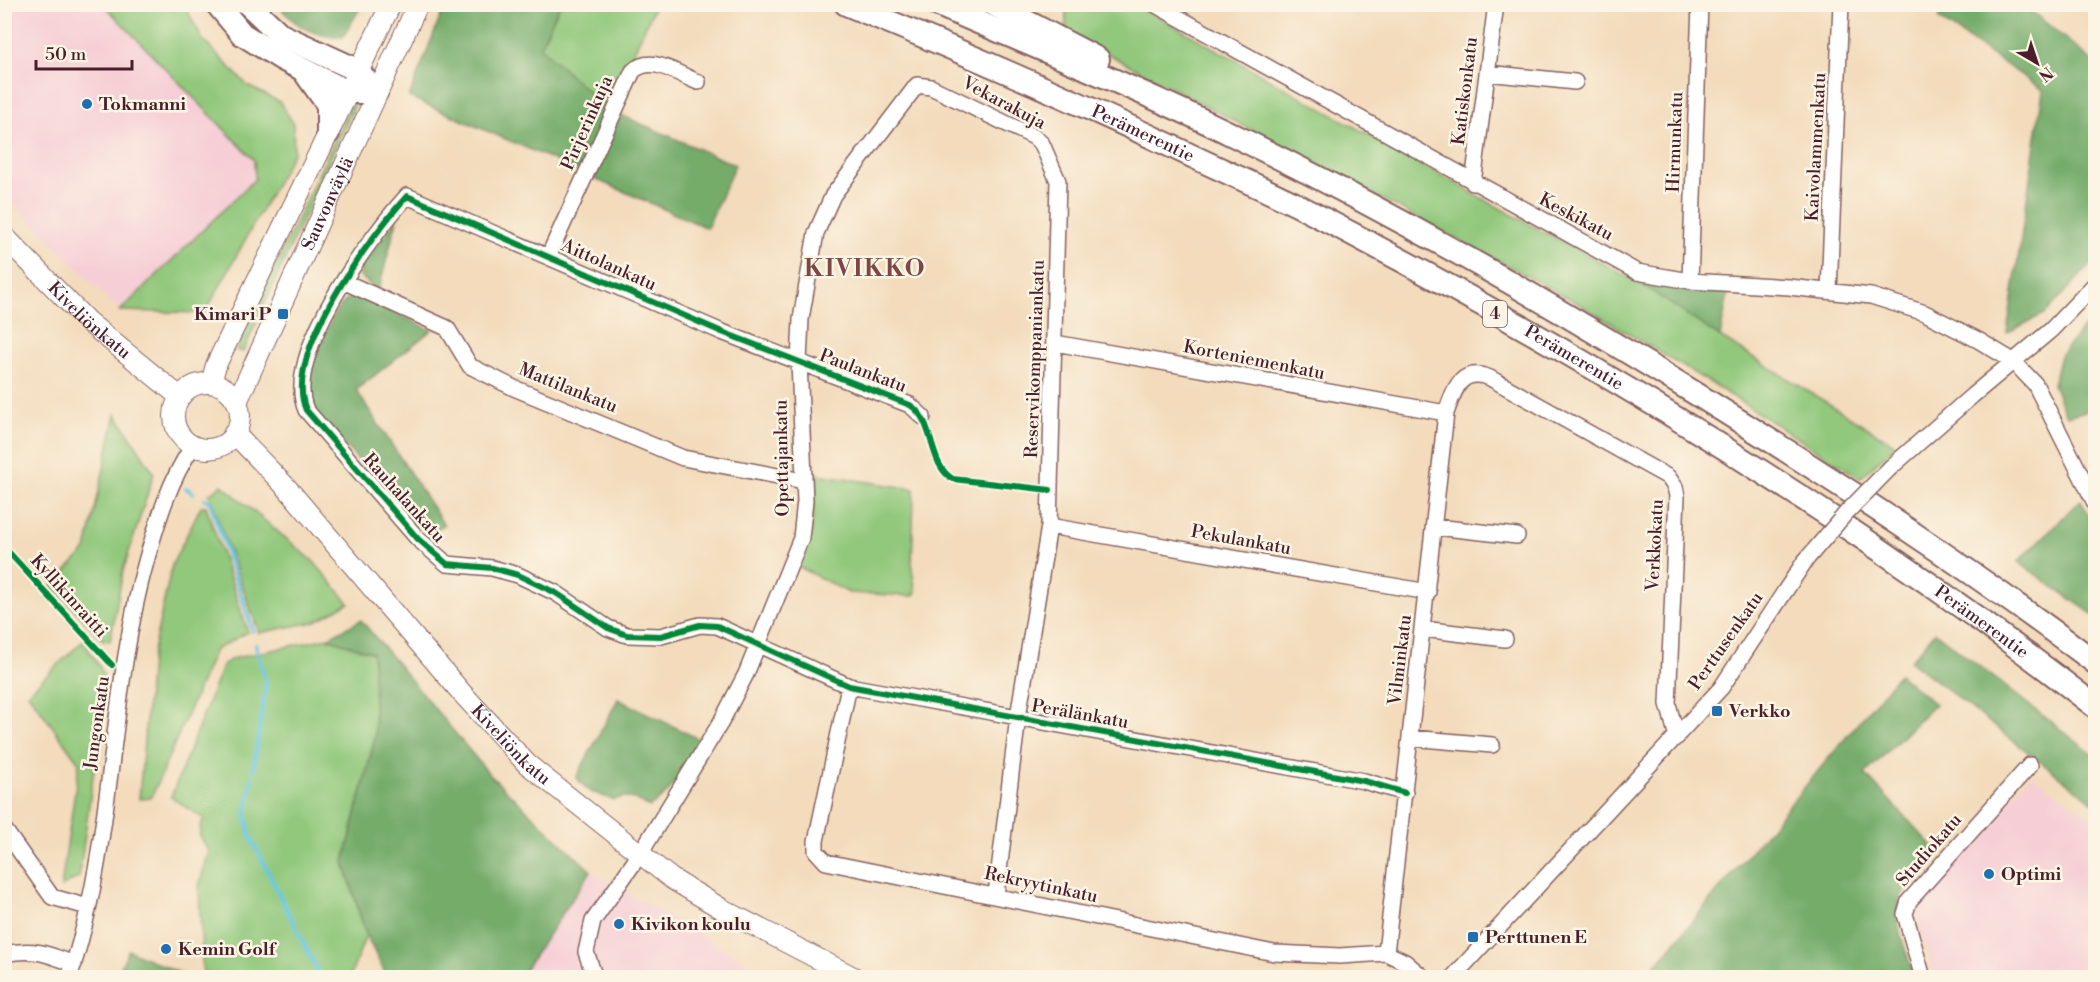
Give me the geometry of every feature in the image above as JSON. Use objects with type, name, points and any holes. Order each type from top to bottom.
[{"type":"highway","points":[[217,4],[231,24],[251,41],[303,70],[348,92],[376,92]]},
{"type":"highway","points":[[248,4],[281,35],[357,70],[376,92]]},
{"type":"highway","name":"Perämerentie","points":[[846,4],[965,53],[1261,188],[1435,280],[1611,380],[1798,496],[1951,600],[2096,707]]},
{"type":"highway","name":"Perämerentie","points":[[936,4],[1164,102],[1386,214],[1590,328],[1830,477],[1969,570],[2096,663]]},
{"type":"highway","points":[[993,4],[1130,74],[1164,102]]},
{"type":"highway","points":[[303,70],[328,105],[328,133]]},
{"type":"main road","name":"Sauvonväylä","points":[[211,383],[216,366],[357,70],[391,4]]},
{"type":"main road","name":"Sauvonväylä","points":[[237,402],[376,92],[418,4]]},
{"type":"main road","name":"Kiveliönkatu","points":[[4,236],[87,321],[180,397]]},
{"type":"main road","points":[[211,383],[221,386],[237,402],[239,421],[234,433],[219,446],[206,448],[194,446],[179,433],[175,424],[175,405],[180,397],[193,386],[211,383]]},
{"type":"main road","name":"Kiveliönkatu","points":[[234,433],[323,529],[505,742],[558,791],[672,879],[722,909],[855,978]]},
{"type":"street","name":"Keskikatu","points":[[1154,4],[1473,183],[1638,272],[1690,281],[1871,296],[1925,313],[2013,361],[2039,390],[2096,505]]},
{"type":"street","name":"Katiskonkatu","points":[[1473,183],[1496,4]]},
{"type":"street","name":"Hirmunkatu","points":[[1690,281],[1700,4]]},
{"type":"street","name":"Kaivolammenkatu","points":[[1829,291],[1841,4]]},
{"type":"street","name":"Pirjerinkuja","points":[[549,255],[633,71],[641,64],[650,63],[698,82]]},
{"type":"street","points":[[1487,73],[1575,82]]},
{"type":"street","name":"Vekarakuja","points":[[911,88],[917,85],[931,87],[1035,137],[1044,148],[1058,181]]},
{"type":"street","name":"Opettajankatu","points":[[595,978],[586,952],[592,921],[640,854],[721,722],[746,674],[801,538],[804,482],[799,362],[810,259],[823,215],[833,195],[911,88]]},
{"type":"street","name":"Reservikomppaniankatu","points":[[996,895],[1018,717],[1049,526],[1058,181]]},
{"type":"street","name":"Aittolankatu","points":[[407,196],[549,255],[722,332],[799,362]]},
{"type":"street","name":"Rauhalankatu","points":[[407,196],[368,242],[323,321],[305,362],[300,380],[300,397],[314,419],[418,539],[444,563],[454,566],[492,568],[518,575],[556,593],[618,633],[661,636],[710,624],[727,629],[757,644]]},
{"type":"street","name":"Mattilankatu","points":[[345,282],[447,328],[470,366],[514,388],[683,458],[804,482]]},
{"type":"street","name":"Perttusenkatu","points":[[1452,978],[1721,688],[1805,561],[1846,513],[1890,468],[2051,330],[2096,283]]},
{"type":"street","name":"Korteniemenkatu","points":[[1055,343],[1446,413]]},
{"type":"street","name":"Paulankatu","points":[[799,362],[910,405],[923,417]]},
{"type":"street","name":"Verkkokatu","points":[[1466,378],[1477,374],[1490,378],[1668,477],[1675,487],[1677,496],[1668,704],[1677,738]]},
{"type":"street","name":"Vilminkatu","points":[[1386,953],[1436,527],[1446,413],[1454,391],[1466,378]]},
{"type":"street","name":"Jungonkatu","points":[[72,971],[88,906],[100,839],[129,631],[139,587],[172,484],[194,446]]},
{"type":"street","name":"Pekulankatu","points":[[1049,526],[1428,592]]},
{"type":"street","points":[[1436,527],[1517,536]]},
{"type":"street","points":[[1423,629],[1505,639]]},
{"type":"street","name":"Perälänkatu","points":[[757,644],[849,686],[1364,781],[1405,793]]},
{"type":"street","name":"Rekryytinkatu","points":[[849,686],[816,841],[818,856],[826,862],[1274,953],[1340,956],[1386,953]]},
{"type":"street","points":[[1411,738],[1492,745]]},
{"type":"street","name":"Studiokatu","points":[[1923,978],[1905,914],[1909,901],[2030,765]]},
{"type":"street","points":[[4,829],[52,897],[88,906]]},
{"type":"street","points":[[4,954],[40,951],[72,971]]},
{"type":"street","points":[[1386,953],[1404,962],[1424,978]]},
{"type":"shaded area","points":[[4,5],[104,5],[254,160],[255,179],[120,311],[5,196]]},
{"type":"shaded area","points":[[2032,775],[2095,821],[2095,977],[1935,977],[1915,915],[1917,904]]},
{"type":"shaded area","name":"Kivikon koulu","points":[[591,871],[771,977],[520,978]]},
{"type":"green space","points":[[104,5],[184,5],[203,40],[248,86],[280,102],[293,123],[294,151],[205,313],[120,311],[255,179],[254,160]]},
{"type":"green space","points":[[278,5],[362,5],[343,37],[333,37],[315,33],[299,25]]},
{"type":"green space","points":[[445,5],[560,5],[540,47],[608,110],[579,171],[409,97]]},
{"type":"green space","points":[[560,5],[655,5],[608,110],[540,47]]},
{"type":"green space","points":[[1067,5],[1137,5],[1494,205],[1641,284],[1720,337],[1896,445],[1860,478],[1719,388],[1574,301],[1065,31]]},
{"type":"green space","points":[[1939,5],[2024,5],[2095,63],[2095,260],[2046,313],[2007,333],[2043,90],[1939,19]]},
{"type":"green space","points":[[353,100],[356,102],[243,352],[236,350]]},
{"type":"green space","points":[[621,115],[735,165],[707,228],[593,178]]},
{"type":"green space","points":[[397,220],[378,292],[360,276],[361,266]]},
{"type":"green space","points":[[1641,284],[1728,293],[1720,337]]},
{"type":"green space","points":[[359,297],[432,330],[356,390],[444,525],[430,532],[415,524],[312,408],[308,375],[332,318],[349,298]]},
{"type":"green space","points":[[2095,315],[2095,409],[2066,416],[2053,384],[2060,355]]},
{"type":"green space","points":[[116,414],[154,473],[123,571],[110,641],[103,640],[52,586],[86,550]]},
{"type":"green space","points":[[817,474],[914,489],[912,570],[916,592],[913,596],[849,593],[799,567],[811,533]]},
{"type":"green space","points":[[222,485],[313,561],[349,603],[314,622],[259,633],[209,494]]},
{"type":"green space","points":[[2081,500],[2095,531],[2095,616],[2018,562]]},
{"type":"green space","points":[[201,506],[206,506],[248,632],[215,650],[151,798],[139,799],[151,660],[172,565]]},
{"type":"green space","points":[[361,620],[490,775],[591,871],[520,977],[387,977],[366,935],[344,862],[375,738],[373,653],[327,638]]},
{"type":"green space","points":[[1935,632],[2095,756],[2095,804],[1910,661]]},
{"type":"green space","name":"Kemin Golf","points":[[327,638],[373,653],[375,737],[344,862],[366,935],[350,977],[203,977],[199,886],[209,851],[200,836],[200,828],[204,819],[171,797],[222,667],[231,659]]},
{"type":"green space","points":[[83,641],[100,667],[106,682],[79,877],[61,887],[79,763],[28,693]]},
{"type":"green space","points":[[1899,674],[1935,704],[1865,774],[1936,850],[1909,883],[1899,904],[1900,933],[1913,972],[1895,978],[1645,978]]},
{"type":"green space","points":[[618,699],[701,740],[668,792],[650,807],[635,799],[624,797],[613,800],[589,791],[576,778]]},
{"type":"green space","points":[[128,950],[184,975],[192,977],[117,977]]},
{"type":"waterway","points":[[186,488],[193,493]]},
{"type":"waterway","points":[[205,499],[210,502],[253,631]]},
{"type":"waterway","points":[[253,771],[266,684],[256,645]]},
{"type":"waterway","points":[[252,778],[246,816],[251,838],[321,978]]},
{"type":"cycle path","points":[[1050,490],[953,479],[939,463],[924,421],[910,405],[722,332],[407,196],[352,267],[318,329],[306,359],[302,387],[306,410],[418,539],[447,564],[492,568],[518,575],[556,593],[608,628],[627,635],[661,636],[700,625],[717,626],[849,686],[1364,781],[1405,793]]},
{"type":"cycle path","name":"Kyllikinraitti","points":[[4,547],[112,665]]},
{"type":"place","name":"Tokmanni","points":[[87,104]]},
{"type":"place","name":"Kimari P","points":[[283,314]]},
{"type":"place","name":"Verkko","points":[[1717,711]]},
{"type":"place","name":"Optimi","points":[[1989,874]]},
{"type":"place","name":"Kivikon koulu","points":[[619,924]]},
{"type":"place","name":"Perttunen E","points":[[1473,937]]},
{"type":"place","name":"Kemin Golf","points":[[166,949]]},
{"type":"district","name":"KIVIKKO","points":[[865,269]]}]
